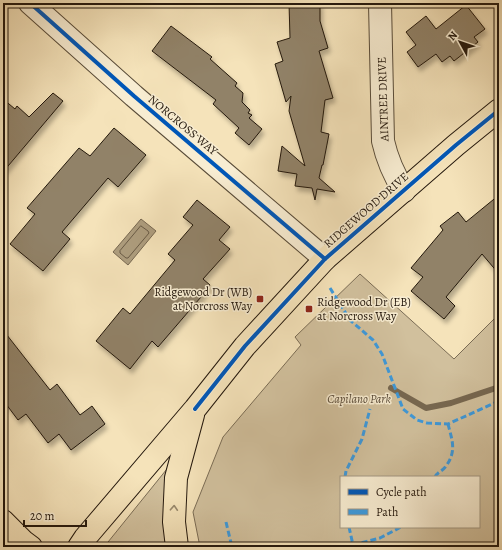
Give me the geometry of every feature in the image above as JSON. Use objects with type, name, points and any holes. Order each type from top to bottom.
[{"type":"main road","name":"RIDGEWOOD DRIVE","points":[[79,547],[246,346],[325,259],[499,110]]},
{"type":"main road","points":[[177,547],[174,522],[176,478],[195,409]]},
{"type":"main road","points":[[3,521],[31,547]]},
{"type":"street","name":"NORCROSS WAY","points":[[30,3],[134,96],[325,259]]},
{"type":"street","name":"AINTREE DRIVE","points":[[380,3],[383,141],[388,161],[404,191]]},
{"type":"green space","name":"Capilano Park","points":[[360,274],[454,359],[499,314],[499,547],[200,547],[193,512],[223,437],[301,345],[295,337]]},
{"type":"green space","points":[[175,459],[172,547],[104,547]]},
{"type":"water","points":[[141,219],[156,231],[128,265],[113,252]]},
{"type":"building","points":[[289,3],[320,3],[320,21],[328,48],[319,51],[333,98],[325,100],[321,132],[329,134],[319,178],[335,192],[317,189],[315,200],[312,188],[295,186],[297,174],[278,171],[282,146],[305,166],[289,111],[291,96],[286,102],[275,64],[283,61],[277,42],[290,38]]},
{"type":"building","points":[[466,5],[485,29],[474,37],[478,42],[454,61],[450,56],[442,62],[436,54],[418,67],[407,52],[416,45],[406,32],[426,16],[436,29]]},
{"type":"building","points":[[171,26],[212,57],[210,59],[237,83],[235,86],[243,93],[242,102],[250,110],[248,113],[252,115],[249,118],[262,129],[249,145],[235,133],[239,128],[213,104],[216,100],[152,51]]},
{"type":"building","points":[[53,93],[63,101],[3,172],[3,99],[15,109],[17,106],[29,117]]},
{"type":"building","points":[[114,128],[146,155],[118,187],[108,178],[62,232],[70,239],[43,271],[10,244],[35,214],[27,208],[79,148],[90,156]]},
{"type":"building","points":[[499,195],[499,274],[482,254],[446,297],[455,306],[444,319],[411,291],[423,277],[411,268],[443,230],[440,226],[458,212],[466,222]]},
{"type":"building","points":[[197,200],[230,227],[219,240],[230,249],[203,279],[210,285],[201,297],[158,347],[152,341],[130,369],[96,341],[123,308],[130,314],[175,260],[168,254],[193,225],[183,217]]},
{"type":"building","points":[[3,330],[50,390],[57,384],[80,415],[92,406],[105,424],[71,450],[59,434],[48,443],[26,414],[18,420],[3,400]]},
{"type":"waterway","points":[[391,388],[426,408],[451,403],[499,387]]},
{"type":"marked path","points":[[330,288],[350,320],[373,340],[382,354],[403,409],[417,420],[427,423],[448,424],[499,401]]},
{"type":"marked path","points":[[345,476],[346,471],[362,439],[370,409]]},
{"type":"marked path","points":[[436,476],[445,468],[452,455],[453,445],[448,424]]},
{"type":"marked path","points":[[226,522],[232,547]]},
{"type":"marked path","points":[[349,528],[353,545],[352,547]]},
{"type":"marked path","points":[[353,545],[380,538],[399,528]]},
{"type":"cycle path","points":[[30,3],[134,96],[325,259]]},
{"type":"cycle path","points":[[195,409],[245,346],[325,259],[456,145],[499,110]]},
{"type":"place","name":"Ridgewood Dr (WB) at Norcross Way","points":[[260,299]]},
{"type":"place","name":"Ridgewood Dr (EB) at Norcross Way","points":[[309,309]]}]
